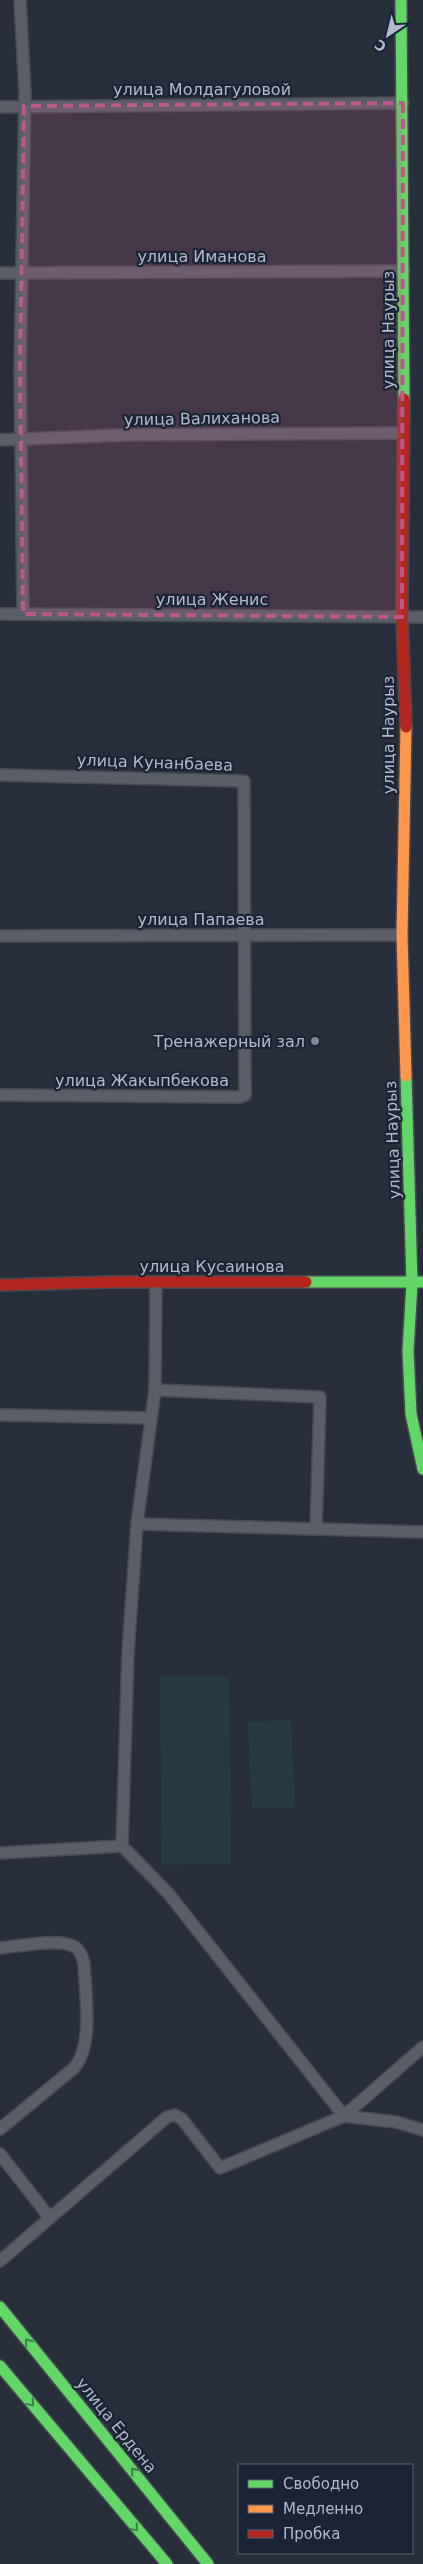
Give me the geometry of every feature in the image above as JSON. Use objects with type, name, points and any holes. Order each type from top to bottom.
[{"type":"street","points":[[20,0],[24,106],[20,273],[23,614]]},
{"type":"street","name":"улица Наурыз","points":[[401,0],[404,271],[402,617],[406,729],[402,935],[417,1282],[408,1351],[411,1405],[423,1469]]},
{"type":"street","name":"улица Молдагуловой","points":[[0,107],[403,103]]},
{"type":"street","name":"улица Иманова","points":[[0,273],[404,271]]},
{"type":"street","name":"улица Валиханова","points":[[0,440],[122,435],[404,433]]},
{"type":"street","name":"улица Женис","points":[[0,614],[423,617]]},
{"type":"street","name":"улица Кунанбаева","points":[[0,775],[244,781],[244,936]]},
{"type":"street","name":"улица Папаева","points":[[0,936],[402,935]]},
{"type":"street","name":"улица Жакыпбекова","points":[[0,1095],[240,1097],[244,1095],[244,936]]},
{"type":"street","points":[[156,1282],[155,1390],[137,1524],[128,1652],[122,1846],[168,1893],[344,2116],[396,2122],[423,2130]]},
{"type":"street","name":"улица Кусаинова","points":[[0,1285],[156,1282],[417,1282]]},
{"type":"street","points":[[155,1390],[320,1397],[316,1529]]},
{"type":"street","points":[[0,1415],[151,1418]]},
{"type":"street","points":[[137,1524],[423,1532]]},
{"type":"street","points":[[0,1853],[122,1846]]},
{"type":"street","points":[[0,1948],[64,1943],[75,1947],[81,1953],[84,1963],[86,2038],[81,2059],[74,2068],[0,2129]]},
{"type":"street","points":[[0,2261],[166,2117],[175,2115],[182,2119],[220,2168],[344,2116],[423,2047]]},
{"type":"street","points":[[0,2154],[50,2218]]},
{"type":"street","name":"улица Ердена","points":[[0,2307],[208,2564]]},
{"type":"street","points":[[0,2366],[167,2564]]},
{"type":"highlighted area","points":[[403,103],[402,617],[23,614],[20,370],[24,106]]},
{"type":"shaded area","points":[[160,1677],[229,1677],[231,1864],[162,1865]]},
{"type":"shaded area","points":[[291,1720],[295,1807],[252,1809],[248,1722]]},
{"type":"traffic: fast","points":[[401,0],[404,399]]},
{"type":"traffic: fast","points":[[406,1076],[412,1283],[408,1351],[411,1414],[423,1469]]},
{"type":"traffic: fast","points":[[306,1282],[423,1282]]},
{"type":"traffic: fast","points":[[0,2307],[208,2564]]},
{"type":"traffic: fast","points":[[0,2366],[167,2564]]},
{"type":"traffic: slow","points":[[406,727],[402,935],[406,1076]]},
{"type":"traffic: jam","points":[[404,399],[402,617],[406,727]]},
{"type":"traffic: jam","points":[[0,1285],[112,1282],[306,1282]]},
{"type":"place","name":"Тренажерный зал","points":[[315,1041]]}]
